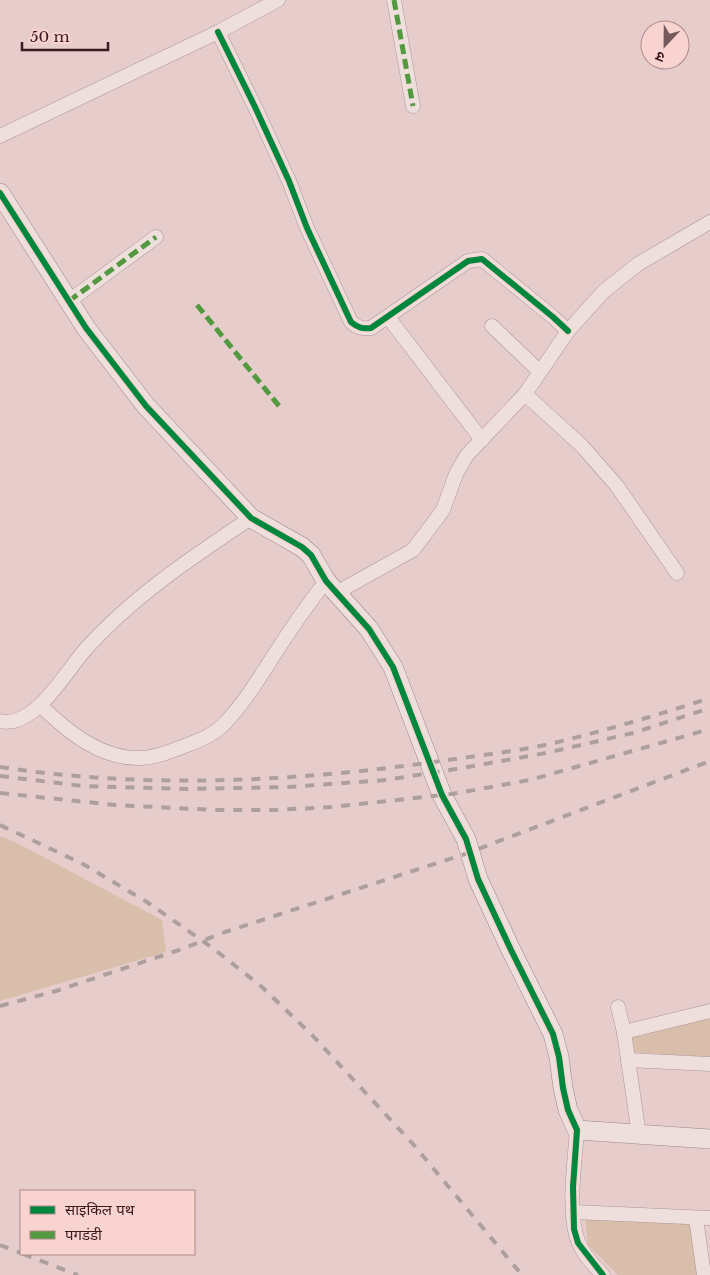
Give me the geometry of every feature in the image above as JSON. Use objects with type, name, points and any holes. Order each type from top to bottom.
[{"type":"street","points":[[0,136],[218,32],[278,0]]},
{"type":"street","points":[[394,0],[413,106]]},
{"type":"street","points":[[218,32],[263,124],[289,181],[307,228],[351,322],[358,327],[371,328],[468,261],[482,259],[568,331]]},
{"type":"street","points":[[0,193],[69,301],[104,352],[146,406],[250,518],[311,555],[331,587],[369,629],[393,667],[442,795],[466,840],[478,878],[553,1034],[568,1110],[577,1130],[573,1212],[574,1229],[578,1243],[603,1275]]},
{"type":"street","points":[[40,705],[62,726],[76,736],[107,753],[122,757],[142,758],[161,755],[216,731],[224,724],[254,686],[302,611],[331,587],[413,550],[443,510],[460,464],[526,394],[568,331],[603,292],[617,279],[661,249],[710,222]]},
{"type":"street","points":[[69,301],[156,237]]},
{"type":"street","points":[[388,316],[482,440]]},
{"type":"street","points":[[492,326],[540,372]]},
{"type":"street","points":[[526,394],[582,446],[617,486],[677,573]]},
{"type":"street","points":[[0,721],[16,721],[40,705],[86,649],[125,610],[193,556],[250,518]]},
{"type":"street","points":[[618,1008],[624,1032],[639,1135]]},
{"type":"street","points":[[624,1032],[710,1011]]},
{"type":"street","points":[[628,1060],[710,1064]]},
{"type":"street","points":[[577,1130],[710,1139]]},
{"type":"street","points":[[573,1212],[703,1218],[704,1275]]},
{"type":"shaded area","points":[[0,836],[17,843],[162,920],[166,952],[0,1001]]},
{"type":"shaded area","points":[[710,1018],[710,1057],[631,1052],[628,1039]]},
{"type":"shaded area","points":[[585,1217],[690,1220],[698,1275],[618,1275],[588,1245]]},
{"type":"railway","points":[[0,767],[54,774],[163,780],[271,778],[380,769],[539,746],[613,728],[710,698]]},
{"type":"railway","points":[[0,776],[83,786],[187,789],[288,787],[386,780],[546,753],[633,733],[710,708]]},
{"type":"railway","points":[[0,793],[115,805],[216,810],[332,807],[452,794],[530,780],[710,729]]},
{"type":"railway","points":[[0,1006],[56,991],[182,949],[225,932],[465,854],[710,761]]},
{"type":"railway","points":[[0,825],[83,864],[147,902],[214,949],[262,987],[312,1035],[413,1144],[522,1275]]},
{"type":"railway","points":[[0,1245],[20,1253]]},
{"type":"railway","points":[[26,1255],[78,1275]]},
{"type":"marked path","points":[[394,0],[413,106]]},
{"type":"marked path","points":[[69,301],[156,237]]},
{"type":"marked path","points":[[197,305],[279,406]]},
{"type":"cycle path","points":[[218,32],[289,181],[307,228],[351,322],[361,328],[371,328],[468,261],[482,259],[568,331]]},
{"type":"cycle path","points":[[0,193],[86,328],[146,406],[251,518],[302,547],[311,555],[326,581],[369,629],[393,667],[442,795],[466,839],[478,879],[553,1034],[568,1110],[577,1130],[573,1187],[574,1229],[578,1243],[603,1275]]}]
